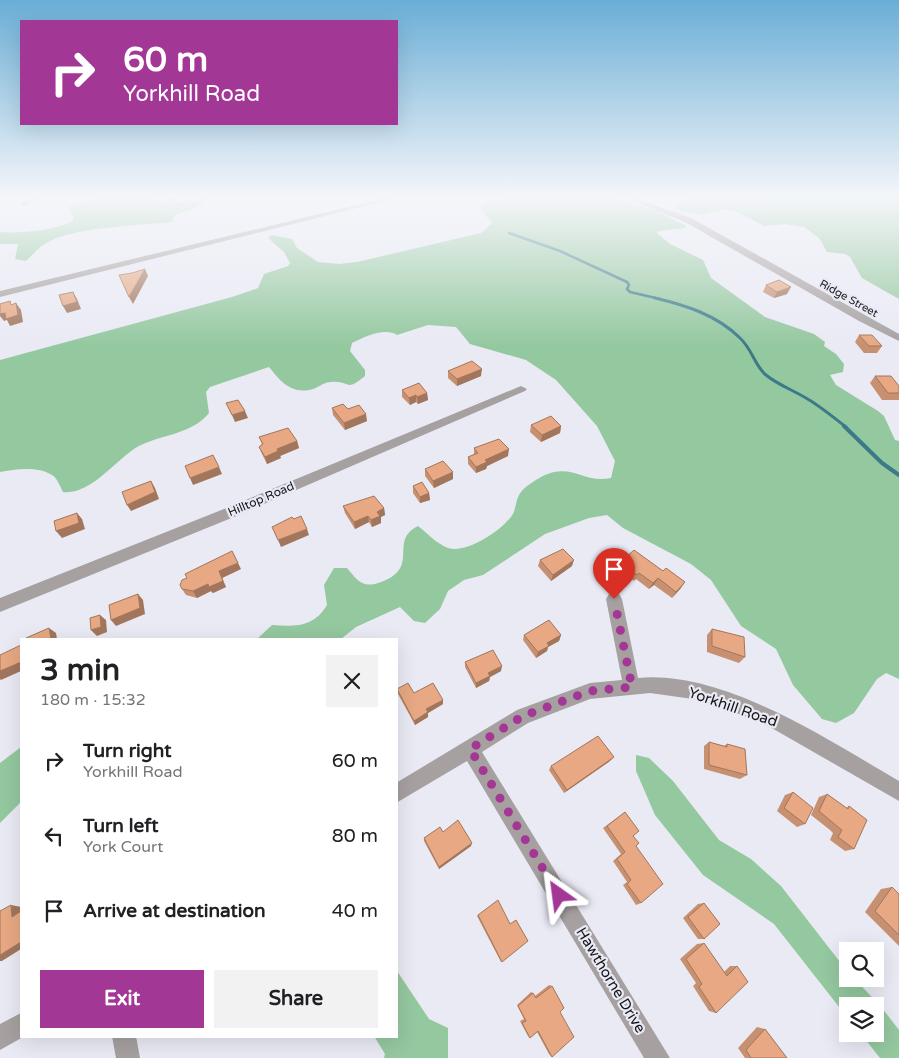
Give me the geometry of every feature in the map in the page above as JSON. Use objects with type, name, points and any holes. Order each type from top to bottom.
[{"type":"street","points":[[0,294],[191,247]]},
{"type":"street","name":"Ridge Street","points":[[736,247],[899,338]]},
{"type":"street","name":"Hilltop Road","points":[[0,605],[229,512],[521,389]]},
{"type":"street","points":[[614,599],[632,687]]},
{"type":"street","name":"Yorkhill Road","points":[[398,793],[523,716],[590,691],[650,685],[700,692],[768,716],[899,792]]},
{"type":"street","name":"Hawthorne Drive","points":[[470,749],[658,1058]]},
{"type":"street","points":[[0,1038],[20,1026]]},
{"type":"street","points":[[124,1038],[128,1058]]},
{"type":"green space","points":[[17,247],[41,247],[26,261],[15,259]]},
{"type":"green space","points":[[279,247],[297,247],[318,262],[339,264],[357,262],[420,247],[677,247],[703,260],[711,278],[765,317],[814,334],[825,342],[824,346],[836,354],[844,364],[843,372],[830,375],[836,385],[884,416],[895,440],[899,441],[899,679],[886,673],[877,679],[854,713],[836,723],[822,719],[793,685],[776,649],[741,626],[711,580],[691,564],[623,528],[607,515],[589,518],[545,534],[483,575],[464,580],[448,591],[440,609],[425,623],[414,621],[400,607],[356,627],[342,638],[258,638],[272,625],[288,626],[303,624],[316,618],[327,605],[324,585],[334,568],[347,568],[364,584],[378,583],[391,577],[399,570],[402,563],[405,539],[409,532],[418,526],[448,548],[465,547],[484,539],[501,527],[513,514],[519,494],[532,482],[545,475],[563,471],[594,478],[611,478],[615,461],[597,426],[556,380],[526,360],[470,344],[456,327],[428,325],[397,335],[381,332],[352,343],[350,351],[365,370],[365,376],[350,385],[328,382],[313,389],[293,389],[278,378],[269,367],[210,387],[206,392],[209,413],[201,421],[183,431],[142,444],[83,489],[63,492],[54,476],[40,470],[19,469],[0,472],[0,360],[232,297],[258,288],[264,274],[288,266],[290,263],[284,252]]},
{"type":"green space","points":[[824,247],[899,247],[899,299],[862,278],[850,257],[845,254],[827,252]]},
{"type":"green space","points":[[20,748],[20,803],[0,823],[0,763]]},
{"type":"green space","points":[[636,755],[649,758],[673,781],[719,840],[751,859],[781,886],[839,961],[839,987],[862,987],[872,997],[839,997],[839,1007],[774,924],[703,875],[655,815],[636,771]]},
{"type":"green space","points":[[398,972],[429,1019],[448,1028],[448,1058],[384,1058],[385,1054],[375,1038],[398,1038]]},
{"type":"green space","points":[[884,1011],[899,1030],[899,1058],[880,1058],[867,1042],[884,1042]]},
{"type":"building","points":[[145,269],[129,297],[119,275]]},
{"type":"building","points":[[779,280],[791,287],[777,292],[766,285]]},
{"type":"building","points":[[73,292],[77,302],[63,306],[59,295]]},
{"type":"building","points":[[10,301],[11,305],[16,303],[18,315],[6,319],[5,313],[0,314],[0,304]]},
{"type":"building","points":[[859,335],[872,335],[882,346],[869,346]]},
{"type":"building","points":[[472,361],[482,369],[457,379],[448,371]]},
{"type":"building","points":[[875,376],[891,376],[899,386],[899,393],[888,393]]},
{"type":"building","points":[[419,383],[427,393],[409,398],[402,390]]},
{"type":"building","points":[[238,400],[245,411],[232,415],[226,403]]},
{"type":"building","points":[[343,404],[348,409],[359,405],[366,414],[344,423],[332,408]]},
{"type":"building","points":[[551,416],[561,426],[542,435],[531,425]]},
{"type":"building","points":[[288,428],[297,441],[277,449],[278,451],[265,457],[259,447],[263,444],[259,437]]},
{"type":"building","points":[[499,439],[509,449],[485,460],[487,462],[476,467],[468,457],[478,453],[474,448]]},
{"type":"building","points":[[213,455],[219,467],[190,478],[185,466]]},
{"type":"building","points":[[443,461],[453,472],[433,481],[425,469]]},
{"type":"building","points":[[151,481],[155,492],[127,505],[122,492]]},
{"type":"building","points":[[422,482],[429,493],[420,497],[413,486]]},
{"type":"building","points":[[374,496],[384,508],[377,512],[380,516],[371,520],[368,516],[354,522],[343,506]]},
{"type":"building","points":[[77,513],[79,523],[56,531],[54,521]]},
{"type":"building","points":[[301,516],[307,529],[278,540],[272,527],[292,517],[294,519]]},
{"type":"building","points":[[563,549],[574,560],[553,575],[540,560]]},
{"type":"building","points":[[634,550],[663,571],[666,568],[685,582],[676,592],[658,578],[653,583],[639,573],[637,575],[626,567],[631,562],[625,558]]},
{"type":"building","points":[[232,551],[238,563],[219,571],[223,581],[209,587],[208,584],[193,591],[182,589],[180,585],[182,580],[187,578],[185,574]]},
{"type":"building","points":[[138,594],[140,608],[111,620],[109,605]]},
{"type":"building","points":[[100,615],[101,627],[91,630],[90,618]]},
{"type":"building","points":[[549,620],[561,635],[547,643],[549,646],[538,652],[524,635]]},
{"type":"building","points":[[49,628],[51,638],[26,638]]},
{"type":"building","points":[[712,629],[744,637],[745,657],[712,646]]},
{"type":"building","points":[[20,645],[20,662],[0,671],[0,655]]},
{"type":"building","points":[[493,650],[502,666],[488,673],[490,676],[476,683],[465,662]]},
{"type":"building","points":[[408,683],[414,693],[433,683],[443,700],[426,709],[428,712],[414,721],[398,688]]},
{"type":"building","points":[[598,736],[614,757],[567,790],[551,766]]},
{"type":"building","points":[[709,742],[745,749],[747,775],[709,765]]},
{"type":"building","points":[[793,792],[813,808],[805,824],[784,808]]},
{"type":"building","points":[[827,794],[848,809],[849,806],[867,820],[854,849],[838,837],[842,830],[819,811]]},
{"type":"building","points":[[625,812],[639,831],[633,836],[639,843],[636,846],[663,884],[641,903],[627,884],[631,880],[617,859],[625,852],[607,826]]},
{"type":"building","points":[[458,820],[472,843],[439,867],[424,838],[440,827],[443,832]]},
{"type":"building","points":[[892,887],[899,894],[899,935],[875,911]]},
{"type":"building","points":[[498,900],[510,924],[516,920],[528,941],[502,962],[478,915]]},
{"type":"building","points":[[704,903],[720,924],[704,939],[688,917]]},
{"type":"building","points":[[11,905],[12,917],[20,912],[20,943],[0,955],[0,911]]},
{"type":"building","points":[[704,943],[727,976],[737,966],[748,982],[716,1013],[699,987],[702,984],[686,959]]},
{"type":"building","points":[[552,986],[564,1008],[560,1012],[574,1037],[552,1057],[538,1031],[530,1038],[522,1023],[526,1021],[518,1006],[533,993],[536,998]]},
{"type":"building","points":[[765,1029],[787,1058],[751,1058],[746,1050]]},
{"type":"waterway","points":[[550,247],[627,282],[629,285],[627,289],[630,292],[660,299]]},
{"type":"waterway","points":[[655,298],[700,312],[721,323],[744,342],[766,375],[775,382],[811,401],[846,427]]},
{"type":"waterway","points":[[844,426],[882,463],[899,475]]},
{"type":"route","points":[[559,895],[470,749],[523,716],[590,691],[632,687],[614,599]]}]
